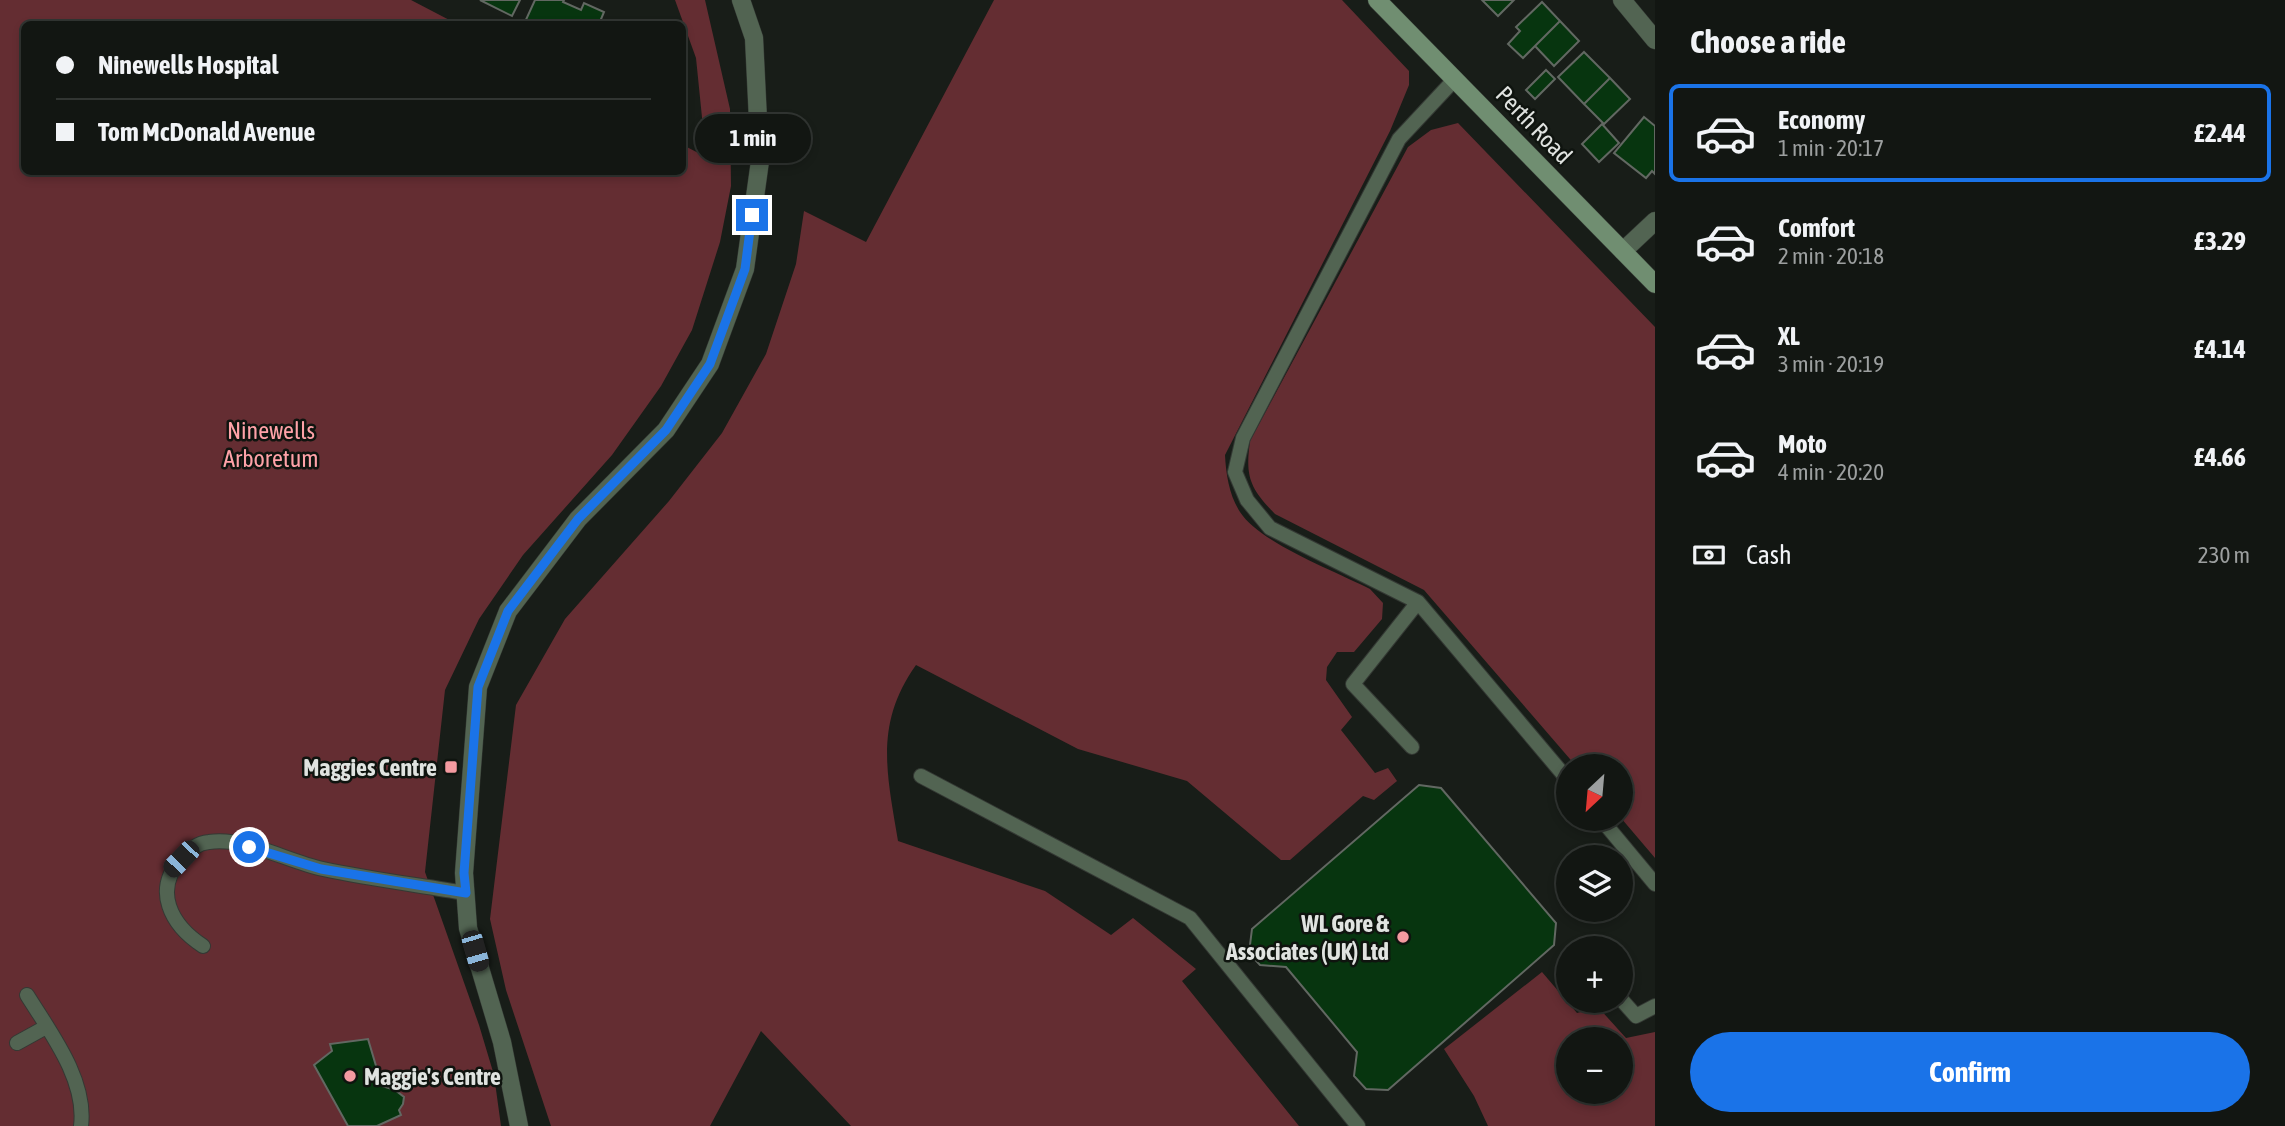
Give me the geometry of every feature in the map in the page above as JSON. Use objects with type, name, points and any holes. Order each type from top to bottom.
[{"type":"street","points":[[519,1126],[502,1042],[468,928],[464,873],[478,687],[508,611],[578,519],[666,430],[710,364],[745,269],[760,161],[754,38],[741,0]]},
{"type":"street","name":"Perth Road","points":[[1377,0],[1655,285]]},
{"type":"street","points":[[1622,0],[1655,40]]},
{"type":"street","points":[[1623,251],[1655,221]]},
{"type":"lane","points":[[1455,79],[1399,139],[1243,438],[1236,472],[1247,500],[1270,527],[1418,602],[1556,766]]},
{"type":"lane","points":[[1412,747],[1353,684],[1418,602]]},
{"type":"lane","points":[[922,776],[1190,918],[1358,1126]]},
{"type":"lane","points":[[1611,831],[1655,884]]},
{"type":"lane","points":[[203,946],[185,934],[166,901],[171,870],[192,848],[204,842],[226,840],[321,869],[466,893]]},
{"type":"lane","points":[[27,995],[65,1059],[83,1107],[80,1126]]},
{"type":"lane","points":[[1633,1013],[1636,1016],[1655,1006]]},
{"type":"lane","points":[[17,1043],[46,1027]]},
{"type":"green space","name":"Ninewells Arboretum","points":[[0,0],[411,0],[451,21],[21,21],[21,175],[686,175],[686,147],[706,157],[696,58],[686,30],[686,21],[683,21],[675,0],[705,0],[730,109],[731,186],[720,242],[692,330],[661,386],[612,455],[523,555],[479,619],[445,690],[425,872],[494,1075],[501,1126],[0,1126]]},
{"type":"green space","points":[[994,0],[1342,0],[1409,71],[1409,85],[1390,131],[1225,455],[1233,499],[1250,523],[1281,545],[1370,589],[1383,603],[1382,619],[1354,652],[1337,652],[1327,667],[1326,680],[1352,717],[1341,730],[1375,773],[1388,768],[1397,781],[1374,800],[1363,796],[1290,860],[1281,860],[1187,781],[1078,749],[916,665],[894,708],[889,729],[888,771],[898,841],[1045,891],[1111,935],[1133,918],[1196,969],[1182,981],[1299,1126],[851,1126],[761,1031],[710,1126],[551,1126],[506,990],[490,919],[516,705],[565,619],[669,501],[722,433],[766,354],[796,264],[804,211],[866,242]]},
{"type":"green space","points":[[1458,123],[1655,327],[1655,858],[1632,831],[1633,754],[1566,754],[1424,590],[1275,514],[1260,497],[1251,481],[1248,464],[1250,441],[1408,147],[1431,130]]},
{"type":"green space","points":[[1542,972],[1556,988],[1556,1013],[1603,1013],[1616,1027],[1556,1027],[1556,1104],[1633,1104],[1633,1037],[1655,1032],[1655,1126],[1488,1126],[1474,1096],[1444,1049]]},
{"type":"building","points":[[480,0],[520,0],[512,16]]},
{"type":"building","points":[[535,0],[564,0],[563,2],[581,10],[584,3],[604,12],[600,21],[525,21]]},
{"type":"building","points":[[1482,0],[1514,0],[1498,16]]},
{"type":"building","points":[[1542,2],[1560,21],[1523,58],[1508,44],[1520,31],[1516,27]]},
{"type":"building","points":[[1560,21],[1579,41],[1554,66],[1535,46]]},
{"type":"building","points":[[1584,52],[1610,78],[1584,104],[1558,77]]},
{"type":"building","points":[[1546,70],[1555,79],[1535,99],[1526,90]]},
{"type":"building","points":[[1610,78],[1630,99],[1604,124],[1584,104]]},
{"type":"building","points":[[1644,117],[1655,126],[1655,174],[1652,171],[1646,178],[1614,153]]},
{"type":"building","points":[[1602,124],[1619,143],[1599,162],[1582,144]]},
{"type":"building","name":"WL Gore & Associates (UK) Ltd","points":[[1419,785],[1441,788],[1556,923],[1554,945],[1388,1090],[1366,1089],[1354,1076],[1357,1052],[1286,967],[1260,965],[1249,953],[1252,929]]},
{"type":"building","name":"Maggie's Centre","points":[[368,1039],[382,1086],[395,1090],[404,1097],[399,1110],[401,1115],[377,1126],[348,1126],[314,1065],[332,1051],[330,1044]]},
{"type":"place","name":"Maggies Centre","points":[[451,767]]},
{"type":"place","name":"WL Gore & Associates (UK) Ltd","points":[[1403,937]]},
{"type":"place","name":"Maggie's Centre","points":[[350,1076]]},
{"type":"route","points":[[249,847],[321,869],[466,893],[464,873],[478,687],[508,611],[578,519],[666,430],[710,364],[745,269],[752,215]]}]
